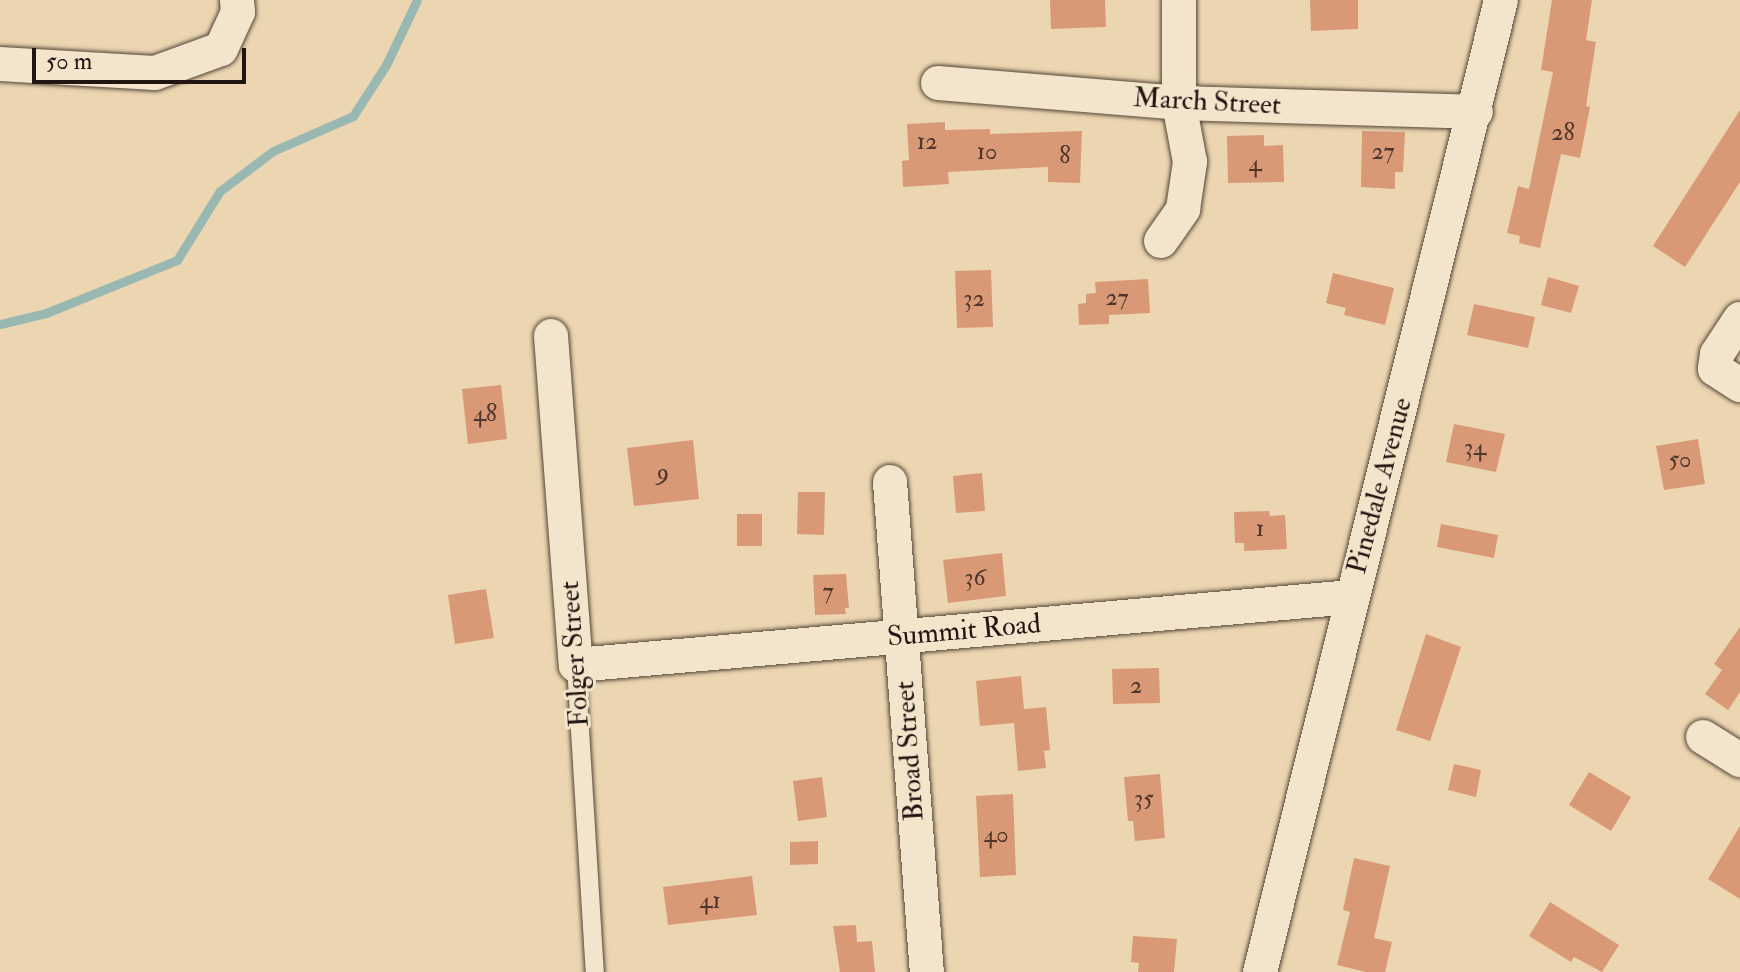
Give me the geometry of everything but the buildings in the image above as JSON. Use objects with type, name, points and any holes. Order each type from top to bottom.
[{"type":"street","points":[[0,64],[155,73],[221,49],[238,12],[237,0]]},
{"type":"street","points":[[1161,241],[1183,209],[1190,162],[1179,103],[1179,0]]},
{"type":"street","name":"Pinedale Avenue","points":[[1260,972],[1351,597],[1476,112],[1501,0]]},
{"type":"street","name":"March Street","points":[[938,83],[1179,103],[1476,112]]},
{"type":"street","points":[[1728,377],[1717,354],[1740,319]]},
{"type":"street","name":"Folger Street","points":[[551,336],[576,665]]},
{"type":"street","name":"Broad Street","points":[[890,482],[927,972]]},
{"type":"street","name":"Summit Road","points":[[576,665],[1351,597]]},
{"type":"street","points":[[1703,737],[1740,760]]},
{"type":"lane","name":"Folger Street","points":[[576,665],[595,972]]},
{"type":"waterway","points":[[0,324],[46,313],[177,260],[220,191],[273,151],[353,116],[386,65],[417,0]]}]
